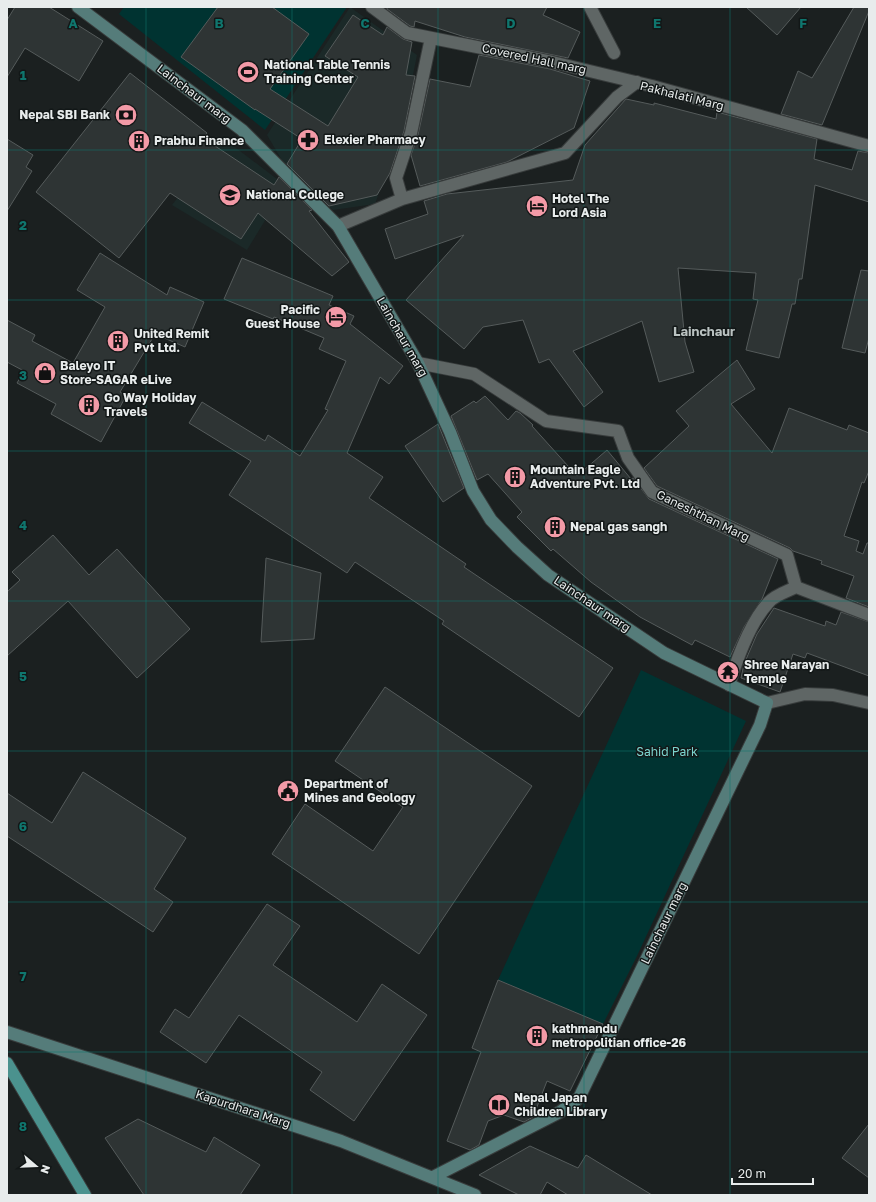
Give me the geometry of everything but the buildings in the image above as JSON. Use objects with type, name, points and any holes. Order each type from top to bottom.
[{"type":"main road","points":[[7,1063],[85,1195]]},
{"type":"street","name":"Lainchaur marg","points":[[78,7],[242,130],[338,226],[418,363],[450,432],[473,491],[491,520],[517,547],[548,575],[664,653],[767,703],[760,725],[579,1098],[560,1112],[433,1177]]},
{"type":"street","name":"Covered Hall marg","points":[[372,7],[407,33],[552,62],[637,82]]},
{"type":"street","points":[[590,7],[614,52]]},
{"type":"street","points":[[402,199],[396,178],[411,133],[431,38]]},
{"type":"street","name":"Pakhalati Marg","points":[[338,226],[402,199],[565,153],[617,97],[637,82],[869,146]]},
{"type":"street","name":"Ganeshthan Marg","points":[[418,363],[474,374],[546,421],[618,432],[628,458],[652,492],[787,556],[796,587]]},
{"type":"street","points":[[729,685],[738,657],[753,626],[769,601],[796,587],[869,614]]},
{"type":"street","points":[[767,703],[805,694],[833,695],[869,703]]},
{"type":"street","name":"Kapurdhara Marg","points":[[7,1032],[341,1141],[475,1195]]},
{"type":"shaded area","points":[[350,7],[417,55],[403,124],[375,204],[333,210],[293,179],[267,135]]},
{"type":"shaded area","name":"National College","points":[[223,138],[286,186],[247,250],[172,205]]},
{"type":"green space","name":"National Table Tennis Training Center","points":[[124,7],[347,7],[265,130],[119,14]]},
{"type":"green space","name":"Sahid Park","points":[[641,670],[746,721],[637,956],[603,1024],[498,980]]},
{"type":"place","name":"National Table Tennis Training Center","points":[[248,72]]},
{"type":"place","name":"Nepal SBI Bank","points":[[126,115]]},
{"type":"place","name":"Elexier Pharmacy","points":[[308,140]]},
{"type":"place","name":"Prabhu Finance","points":[[139,141]]},
{"type":"place","name":"National College","points":[[230,195]]},
{"type":"place","name":"Hotel The Lord Asia","points":[[537,206]]},
{"type":"place","name":"Pacific Guest House","points":[[336,317]]},
{"type":"place","name":"United Remit Pvt Ltd.","points":[[118,341]]},
{"type":"place","name":"Baleyo IT Store-SAGAR eLive","points":[[45,373]]},
{"type":"place","name":"Go Way Holiday Travels","points":[[89,405]]},
{"type":"place","name":"Mountain Eagle Adventure Pvt. Ltd","points":[[515,477]]},
{"type":"place","name":"Nepal gas sangh","points":[[555,527]]},
{"type":"place","name":"Shree Narayan Temple","points":[[728,672]]},
{"type":"place","name":"Department of Mines and Geology","points":[[288,791]]},
{"type":"place","name":"kathmandu metropolitian office-26","points":[[537,1036]]},
{"type":"place","name":"Nepal Japan Children Library","points":[[499,1105]]},
{"type":"district","name":"Lainchaur","points":[[704,331]]}]
